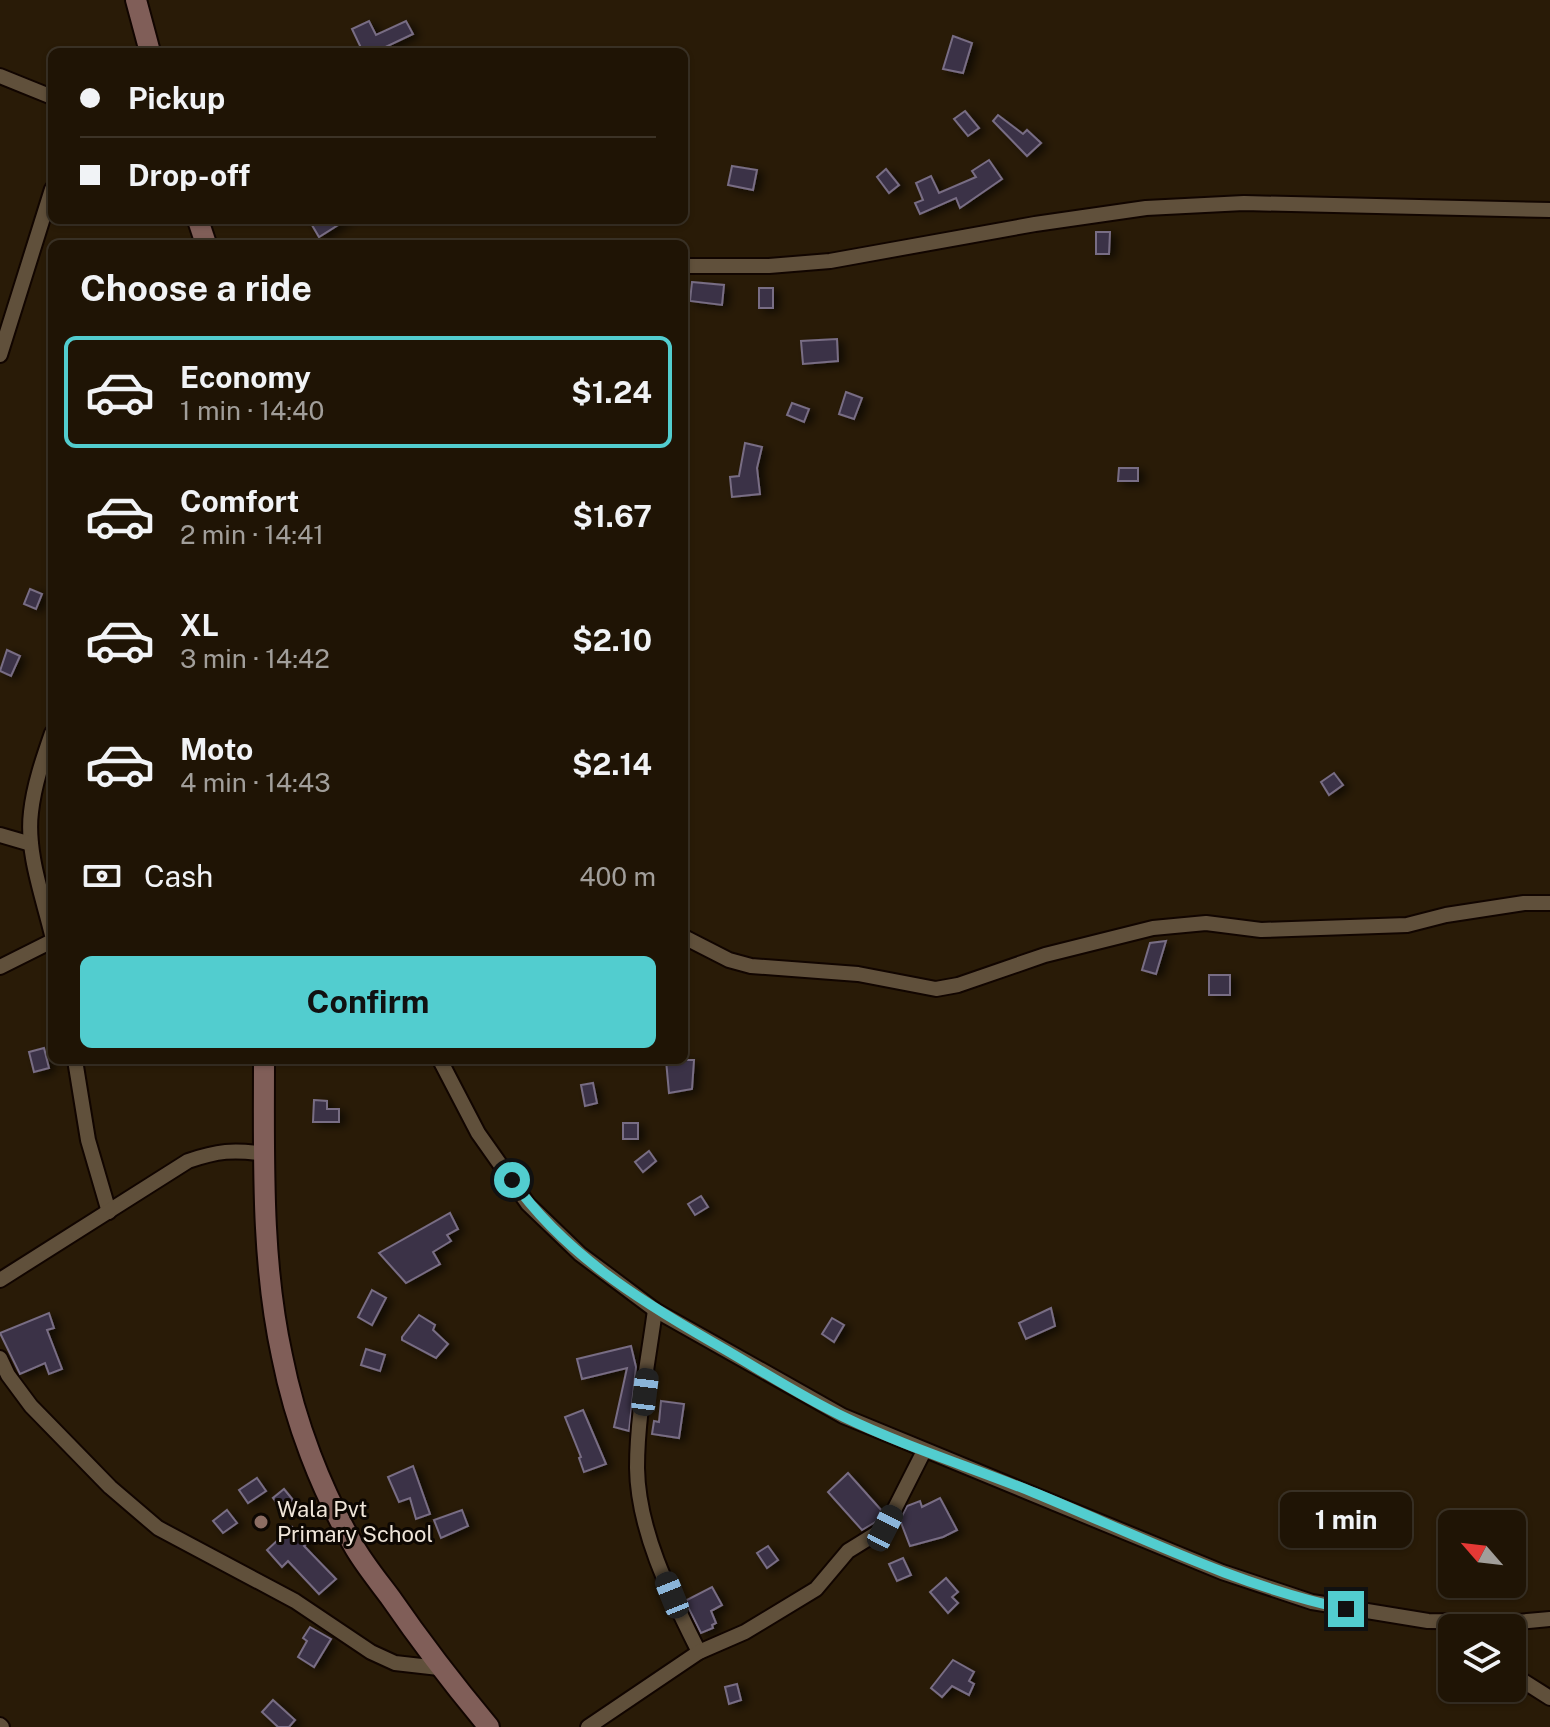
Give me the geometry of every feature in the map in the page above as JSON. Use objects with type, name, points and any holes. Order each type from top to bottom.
[{"type":"main road","points":[[136,0],[149,48]]},
{"type":"main road","points":[[264,1064],[264,1154],[274,1308],[282,1357],[302,1431],[333,1505],[356,1548],[439,1668],[489,1727]]},
{"type":"street","points":[[0,76],[48,95]]},
{"type":"street","points":[[0,355],[48,202]]},
{"type":"street","points":[[688,266],[769,266],[830,261],[1035,224],[1146,208],[1244,203],[1550,210]]},
{"type":"street","points":[[48,744],[30,814],[31,844],[48,920]]},
{"type":"street","points":[[0,835],[31,844]]},
{"type":"street","points":[[688,939],[729,960],[751,966],[858,974],[936,989],[958,985],[1045,955],[1153,928],[1206,923],[1261,930],[1407,925],[1508,905],[1550,903]]},
{"type":"street","points":[[0,967],[48,940]]},
{"type":"street","points":[[76,1064],[88,1140],[109,1212]]},
{"type":"street","points":[[442,1064],[478,1133],[528,1204],[580,1254],[655,1310],[843,1416],[1222,1572],[1312,1602],[1438,1622]]},
{"type":"street","points":[[0,1280],[188,1161],[236,1149],[264,1154]]},
{"type":"street","points":[[655,1310],[637,1468],[641,1502],[653,1549],[699,1652]]},
{"type":"street","points":[[0,1358],[8,1375],[31,1406],[138,1514],[158,1528],[295,1601],[371,1652],[395,1663],[439,1668]]},
{"type":"street","points":[[588,1727],[699,1652],[745,1632],[816,1589],[848,1551],[885,1528],[924,1451]]},
{"type":"street","points":[[1526,1621],[1550,1619]]},
{"type":"street","points":[[1526,1683],[1550,1698]]},
{"type":"building","points":[[369,21],[376,35],[406,21],[413,34],[383,48],[361,48],[352,29]]},
{"type":"building","points":[[953,36],[972,43],[963,73],[943,69]]},
{"type":"building","points":[[965,111],[979,128],[968,136],[954,119]]},
{"type":"building","points":[[998,115],[1023,134],[1027,130],[1041,143],[1027,156],[993,121]]},
{"type":"building","points":[[989,160],[1002,179],[960,208],[956,198],[920,214],[915,203],[923,200],[916,183],[931,176],[939,193],[976,177],[972,171]]},
{"type":"building","points":[[732,166],[757,170],[753,190],[728,185]]},
{"type":"building","points":[[886,169],[899,185],[889,193],[877,177]]},
{"type":"building","points":[[311,224],[340,224],[319,237]]},
{"type":"building","points":[[1096,232],[1110,232],[1109,254],[1096,254]]},
{"type":"building","points":[[692,282],[724,285],[722,305],[690,301]]},
{"type":"building","points":[[759,288],[773,288],[773,308],[759,308]]},
{"type":"building","points":[[837,339],[838,361],[803,364],[801,341]]},
{"type":"building","points":[[846,392],[862,398],[854,419],[839,414]]},
{"type":"building","points":[[792,403],[809,409],[804,422],[787,415]]},
{"type":"building","points":[[745,443],[762,447],[757,468],[760,494],[732,497],[730,477],[739,476]]},
{"type":"building","points":[[1119,468],[1138,468],[1138,481],[1118,481]]},
{"type":"building","points":[[30,589],[42,594],[36,609],[24,604]]},
{"type":"building","points":[[7,650],[20,656],[11,676],[0,671]]},
{"type":"building","points":[[1334,773],[1343,785],[1329,795],[1321,782]]},
{"type":"building","points":[[1166,941],[1156,974],[1142,970],[1150,943]]},
{"type":"building","points":[[1209,975],[1230,975],[1230,995],[1209,995]]},
{"type":"building","points":[[44,1048],[49,1068],[34,1072],[29,1052]]},
{"type":"building","points":[[688,1060],[694,1060],[692,1089],[669,1093],[666,1064],[688,1064]]},
{"type":"building","points":[[593,1083],[597,1103],[585,1106],[581,1085]]},
{"type":"building","points":[[314,1100],[327,1101],[327,1109],[339,1109],[339,1122],[313,1122]]},
{"type":"building","points":[[623,1123],[638,1123],[638,1139],[623,1139]]},
{"type":"building","points":[[649,1151],[656,1161],[643,1172],[635,1162]]},
{"type":"building","points":[[701,1196],[708,1207],[695,1215],[688,1204]]},
{"type":"building","points":[[450,1213],[458,1229],[447,1235],[451,1241],[433,1252],[440,1264],[406,1283],[379,1253]]},
{"type":"building","points":[[372,1290],[386,1298],[372,1325],[358,1317]]},
{"type":"building","points":[[1051,1308],[1055,1326],[1026,1339],[1019,1323]]},
{"type":"building","points":[[49,1313],[54,1328],[47,1330],[62,1369],[49,1374],[45,1363],[20,1374],[0,1333]]},
{"type":"building","points":[[419,1315],[435,1325],[433,1330],[448,1344],[436,1358],[402,1340]]},
{"type":"building","points":[[832,1318],[844,1325],[834,1342],[822,1334]]},
{"type":"building","points":[[631,1346],[636,1367],[629,1431],[614,1427],[627,1368],[582,1379],[577,1359]]},
{"type":"building","points":[[366,1349],[385,1355],[380,1371],[361,1365]]},
{"type":"building","points":[[661,1401],[684,1404],[679,1438],[652,1434],[654,1421],[659,1422]]},
{"type":"building","points":[[583,1410],[606,1464],[584,1472],[565,1417]]},
{"type":"building","points":[[413,1466],[430,1514],[416,1519],[410,1498],[399,1502],[388,1477]]},
{"type":"building","points":[[848,1473],[882,1511],[877,1521],[862,1530],[828,1492]]},
{"type":"building","points":[[257,1478],[266,1491],[248,1503],[239,1490]]},
{"type":"building","points":[[284,1489],[293,1500],[282,1510],[273,1498]]},
{"type":"building","points":[[940,1498],[957,1530],[910,1546],[900,1520],[907,1506],[920,1501],[922,1507]]},
{"type":"building","points":[[227,1510],[237,1523],[223,1533],[213,1521]]},
{"type":"building","points":[[462,1510],[468,1526],[441,1538],[434,1520]]},
{"type":"building","points":[[292,1527],[307,1543],[304,1546],[336,1579],[319,1594],[288,1561],[282,1567],[267,1550]]},
{"type":"building","points":[[768,1546],[778,1560],[767,1568],[757,1553]]},
{"type":"building","points":[[903,1558],[911,1575],[897,1581],[889,1564]]},
{"type":"building","points":[[946,1578],[958,1592],[952,1597],[958,1603],[948,1613],[930,1592]]},
{"type":"building","points":[[712,1587],[722,1605],[711,1611],[716,1623],[712,1625],[713,1628],[701,1633],[685,1601]]},
{"type":"building","points":[[310,1627],[331,1639],[314,1667],[298,1657],[307,1641],[303,1638]]},
{"type":"building","points":[[953,1660],[974,1672],[969,1681],[974,1684],[969,1695],[952,1686],[942,1697],[931,1688]]},
{"type":"building","points":[[737,1684],[741,1700],[729,1704],[725,1687]]},
{"type":"building","points":[[273,1700],[295,1720],[289,1727],[278,1727],[262,1712]]},
{"type":"place","name":"Wala Pvt Primary School","points":[[261,1522]]},
{"type":"route","points":[[512,1180],[528,1204],[580,1254],[618,1284],[655,1310],[843,1416],[1222,1572],[1312,1602],[1346,1609]]}]
